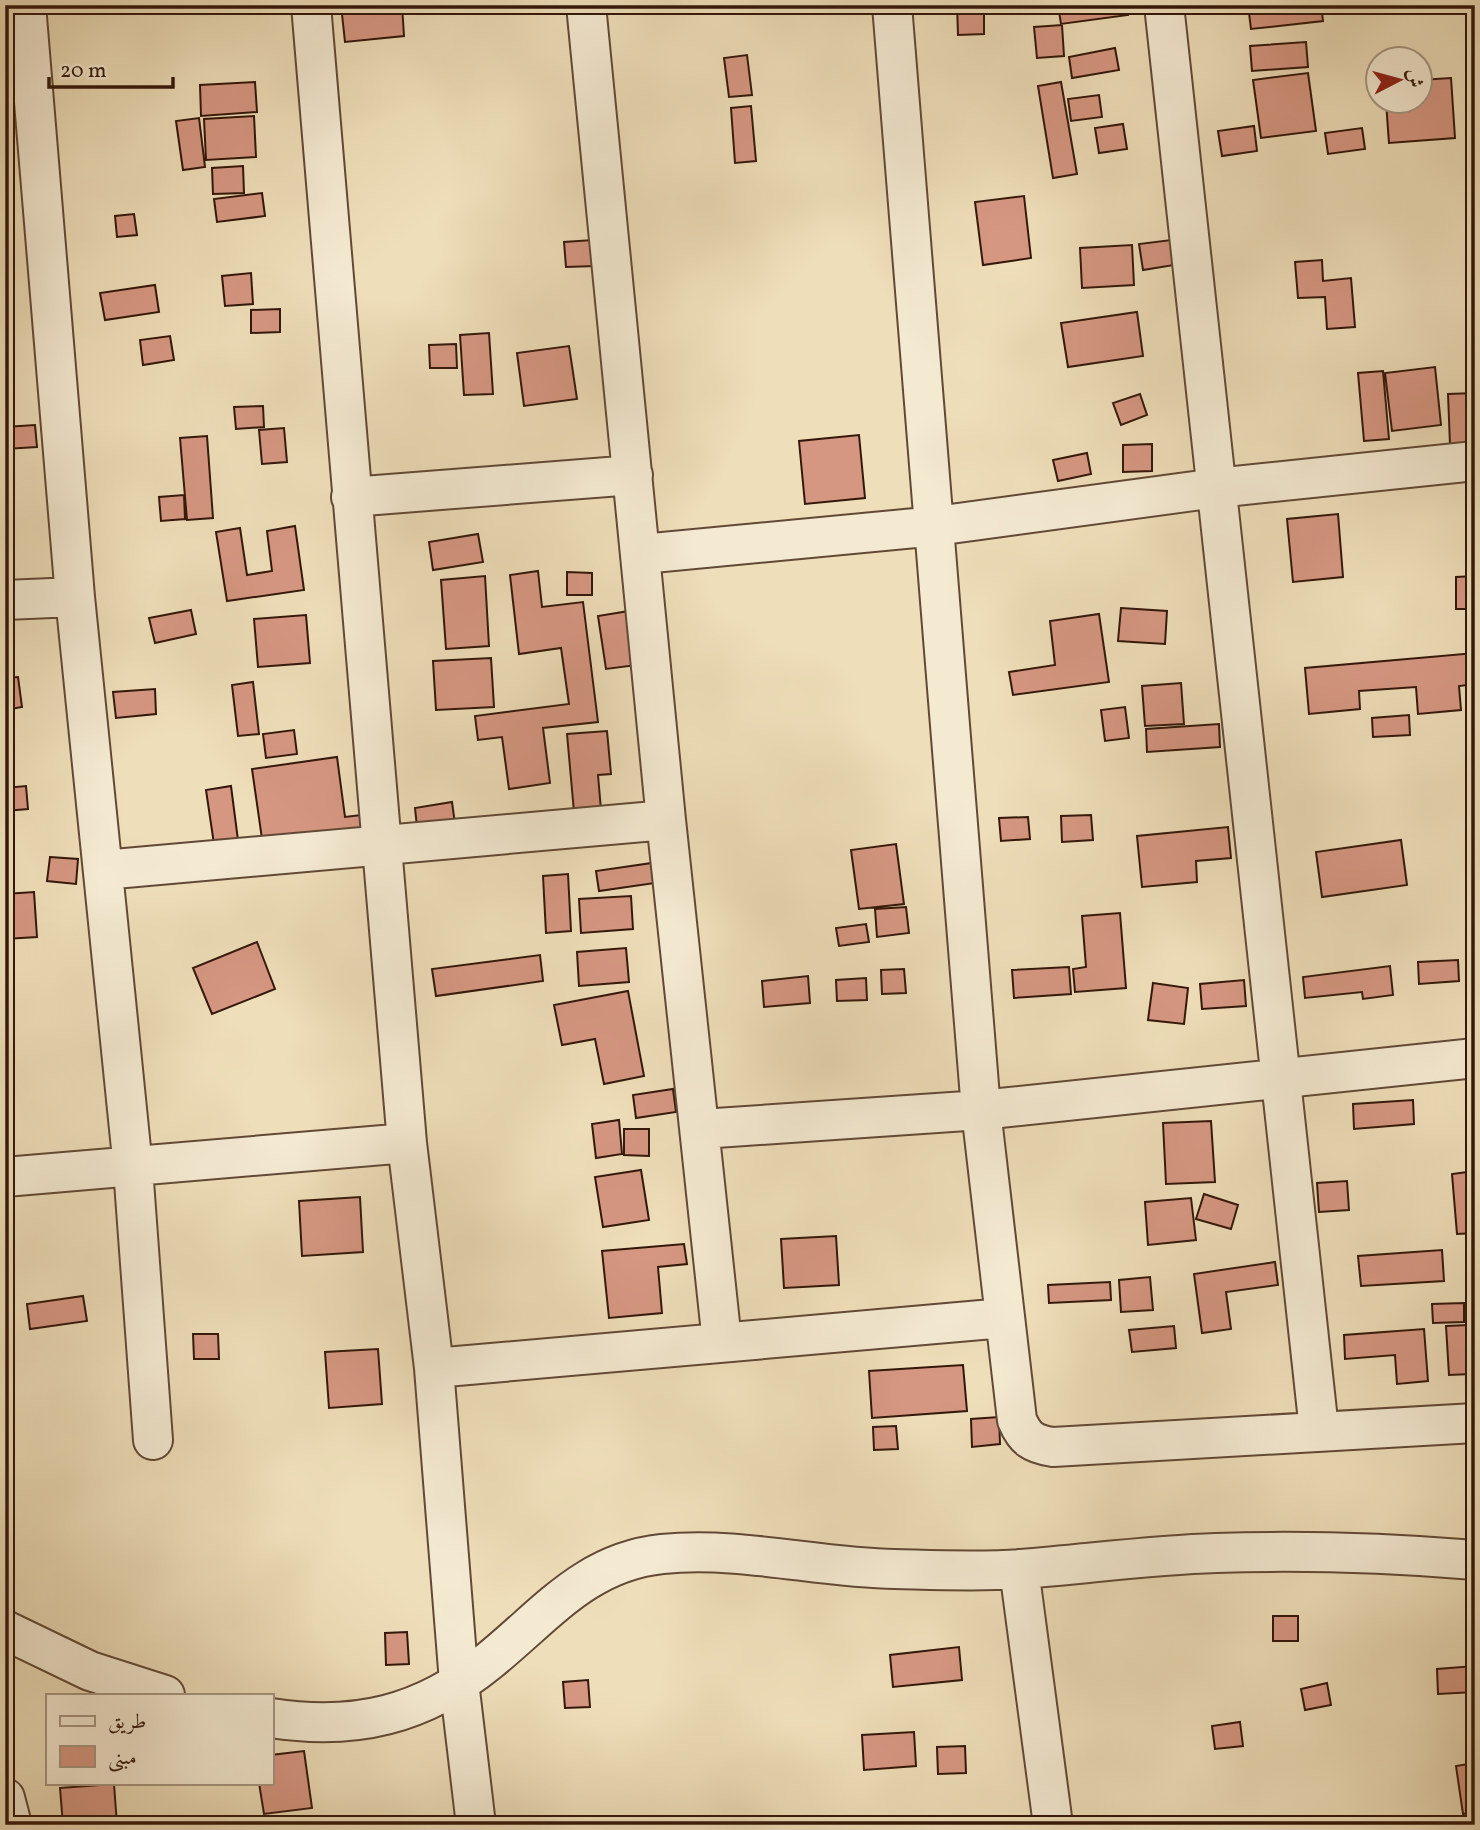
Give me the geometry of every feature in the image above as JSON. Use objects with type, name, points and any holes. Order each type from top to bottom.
[{"type":"street","points":[[26,5],[75,597],[133,1168],[153,1440]]},
{"type":"street","points":[[311,5],[407,1143],[434,1368],[459,1682],[476,1825]]},
{"type":"street","points":[[586,5],[642,554],[666,820],[723,1342]]},
{"type":"street","points":[[892,5],[981,1110],[1017,1420],[1023,1434],[1035,1444],[1053,1447],[1475,1423]]},
{"type":"street","points":[[1164,5],[1319,1430]]},
{"type":"street","points":[[642,554],[936,526],[1216,488],[1475,461]]},
{"type":"street","points":[[351,497],[634,475]]},
{"type":"street","points":[[5,600],[75,597]]},
{"type":"street","points":[[103,870],[666,820]]},
{"type":"street","points":[[701,1129],[981,1110],[1475,1058]]},
{"type":"street","points":[[5,1177],[407,1143]]},
{"type":"street","points":[[434,1368],[1004,1318]]},
{"type":"street","points":[[273,1718],[329,1724],[398,1714],[459,1682],[488,1662],[552,1604],[600,1570],[661,1554],[747,1554],[892,1569],[1019,1569],[1099,1560],[1217,1553],[1424,1556],[1475,1560]]},
{"type":"street","points":[[1019,1569],[1053,1825]]},
{"type":"street","points":[[5,1630],[89,1671],[162,1694]]},
{"type":"street","points":[[5,1798],[12,1825]]},
{"type":"building","points":[[341,5],[402,5],[404,36],[345,42]]},
{"type":"building","points":[[957,5],[984,5],[984,34],[958,35]]},
{"type":"building","points":[[1058,5],[1126,5],[1128,15],[1061,24]]},
{"type":"building","points":[[1248,5],[1321,5],[1323,21],[1251,29]]},
{"type":"building","points":[[1062,25],[1064,56],[1037,58],[1034,27]]},
{"type":"building","points":[[1306,42],[1308,67],[1252,71],[1250,46]]},
{"type":"building","points":[[1115,48],[1119,70],[1072,78],[1069,57]]},
{"type":"building","points":[[747,55],[752,95],[729,97],[724,58]]},
{"type":"building","points":[[1308,73],[1316,131],[1261,138],[1253,80]]},
{"type":"building","points":[[1451,78],[1455,138],[1389,143],[1387,116],[1434,116],[1434,79]]},
{"type":"building","points":[[255,82],[257,112],[201,116],[200,85]]},
{"type":"building","points":[[1061,82],[1077,174],[1053,178],[1038,86]]},
{"type":"building","points":[[1099,95],[1102,117],[1071,121],[1068,99]]},
{"type":"building","points":[[751,106],[756,161],[735,163],[731,108]]},
{"type":"building","points":[[254,116],[256,157],[206,160],[204,119]]},
{"type":"building","points":[[199,118],[205,167],[183,170],[176,121]]},
{"type":"building","points":[[1123,124],[1127,149],[1099,153],[1095,128]]},
{"type":"building","points":[[1254,126],[1257,151],[1222,156],[1218,131]]},
{"type":"building","points":[[1362,128],[1365,149],[1328,154],[1325,133]]},
{"type":"building","points":[[243,166],[244,193],[213,194],[212,168]]},
{"type":"building","points":[[262,193],[265,216],[217,222],[214,199]]},
{"type":"building","points":[[1024,196],[1031,258],[983,265],[975,202]]},
{"type":"building","points":[[134,214],[137,235],[117,237],[115,216]]},
{"type":"building","points":[[593,240],[595,266],[566,267],[564,242]]},
{"type":"building","points":[[1171,240],[1174,265],[1143,270],[1139,244]]},
{"type":"building","points":[[1132,245],[1134,285],[1082,288],[1080,248]]},
{"type":"building","points":[[1322,260],[1323,281],[1351,278],[1355,327],[1327,329],[1325,297],[1298,298],[1295,262]]},
{"type":"building","points":[[251,273],[253,304],[225,306],[222,276]]},
{"type":"building","points":[[155,285],[159,312],[105,320],[100,293]]},
{"type":"building","points":[[280,309],[280,332],[251,333],[251,310]]},
{"type":"building","points":[[1137,312],[1143,356],[1068,367],[1061,323]]},
{"type":"building","points":[[489,333],[493,394],[464,395],[460,335]]},
{"type":"building","points":[[170,336],[174,360],[143,365],[140,340]]},
{"type":"building","points":[[456,344],[457,368],[430,368],[429,345]]},
{"type":"building","points":[[569,346],[577,399],[524,406],[517,353]]},
{"type":"building","points":[[1435,367],[1441,425],[1392,431],[1385,373]]},
{"type":"building","points":[[1383,371],[1389,439],[1364,441],[1358,373]]},
{"type":"building","points":[[1475,393],[1475,444],[1450,445],[1448,394]]},
{"type":"building","points":[[1140,394],[1147,415],[1121,425],[1113,403]]},
{"type":"building","points":[[263,406],[264,427],[236,429],[234,407]]},
{"type":"building","points":[[35,425],[37,447],[5,449],[5,427]]},
{"type":"building","points":[[284,428],[287,462],[262,464],[259,430]]},
{"type":"building","points":[[859,435],[865,498],[805,504],[799,441]]},
{"type":"building","points":[[207,436],[213,518],[187,520],[180,438]]},
{"type":"building","points":[[1152,444],[1152,471],[1123,472],[1123,445]]},
{"type":"building","points":[[1087,453],[1091,474],[1058,481],[1053,460]]},
{"type":"building","points":[[184,495],[185,519],[161,521],[159,497]]},
{"type":"building","points":[[1338,514],[1343,577],[1293,582],[1287,519]]},
{"type":"building","points":[[295,526],[304,590],[227,601],[216,532],[240,528],[247,575],[272,571],[267,531]]},
{"type":"building","points":[[478,534],[483,562],[433,570],[429,542]]},
{"type":"building","points":[[538,571],[542,607],[583,602],[598,722],[543,728],[550,783],[509,789],[502,737],[478,740],[475,716],[569,704],[561,648],[519,654],[510,575]]},
{"type":"building","points":[[567,572],[592,573],[592,595],[567,595]]},
{"type":"building","points":[[485,576],[489,646],[446,649],[441,580]]},
{"type":"building","points":[[1475,576],[1475,609],[1456,609],[1456,577]]},
{"type":"building","points":[[1121,608],[1167,611],[1165,644],[1118,641]]},
{"type":"building","points":[[191,610],[196,634],[155,643],[149,618]]},
{"type":"building","points":[[629,611],[637,665],[606,669],[598,616]]},
{"type":"building","points":[[1099,614],[1109,682],[1013,695],[1009,672],[1055,665],[1050,621]]},
{"type":"building","points":[[306,615],[310,663],[258,667],[254,619]]},
{"type":"building","points":[[5,633],[13,633],[14,664],[5,664]]},
{"type":"building","points":[[1475,653],[1475,684],[1459,686],[1461,710],[1418,714],[1416,687],[1359,691],[1360,709],[1309,714],[1305,668]]},
{"type":"building","points":[[491,658],[494,707],[436,710],[433,661]]},
{"type":"building","points":[[18,677],[22,707],[5,710],[5,678]]},
{"type":"building","points":[[253,682],[259,734],[238,736],[232,685]]},
{"type":"building","points":[[1181,683],[1184,724],[1145,726],[1142,686]]},
{"type":"building","points":[[155,689],[156,714],[116,718],[113,692]]},
{"type":"building","points":[[1125,707],[1129,738],[1105,741],[1101,710]]},
{"type":"building","points":[[1409,715],[1410,735],[1373,737],[1372,718]]},
{"type":"building","points":[[1219,724],[1220,747],[1147,752],[1146,729]]},
{"type":"building","points":[[294,730],[297,754],[266,758],[263,734]]},
{"type":"building","points":[[607,731],[611,774],[598,775],[601,810],[574,812],[567,734]]},
{"type":"building","points":[[337,757],[345,817],[370,814],[344,861],[263,846],[252,769]]},
{"type":"building","points":[[5,763],[12,763],[14,784],[5,785]]},
{"type":"building","points":[[26,786],[28,809],[5,811],[5,788]]},
{"type":"building","points":[[231,786],[239,848],[215,851],[206,790]]},
{"type":"building","points":[[452,802],[456,831],[418,836],[415,808]]},
{"type":"building","points":[[1091,815],[1093,840],[1062,842],[1061,816]]},
{"type":"building","points":[[1028,817],[1030,839],[1001,841],[999,818]]},
{"type":"building","points":[[1228,827],[1231,858],[1196,861],[1197,882],[1142,887],[1137,836]]},
{"type":"building","points":[[1401,840],[1407,885],[1322,897],[1316,852]]},
{"type":"building","points":[[896,844],[904,904],[859,909],[851,850]]},
{"type":"building","points":[[50,857],[78,859],[76,884],[47,881]]},
{"type":"building","points":[[652,863],[655,883],[599,891],[596,871]]},
{"type":"building","points":[[568,874],[571,931],[546,933],[543,876]]},
{"type":"building","points":[[34,892],[37,937],[5,939],[5,894]]},
{"type":"building","points":[[631,896],[633,929],[581,933],[579,899]]},
{"type":"building","points":[[906,907],[909,933],[877,937],[875,909]]},
{"type":"building","points":[[1120,913],[1126,988],[1075,992],[1073,969],[1086,967],[1082,916]]},
{"type":"building","points":[[866,924],[869,942],[839,946],[836,928]]},
{"type":"building","points":[[257,942],[275,989],[212,1014],[193,968]]},
{"type":"building","points":[[626,948],[629,982],[579,986],[577,952]]},
{"type":"building","points":[[540,955],[543,981],[436,996],[432,969]]},
{"type":"building","points":[[1458,960],[1459,981],[1419,984],[1418,962]]},
{"type":"building","points":[[1390,966],[1393,995],[1363,999],[1362,992],[1305,998],[1303,977]]},
{"type":"building","points":[[1069,967],[1071,994],[1014,998],[1012,970]]},
{"type":"building","points":[[904,969],[906,993],[882,994],[881,970]]},
{"type":"building","points":[[808,976],[810,1003],[764,1007],[762,981]]},
{"type":"building","points":[[866,978],[867,1000],[837,1001],[836,980]]},
{"type":"building","points":[[1475,978],[1475,1006],[1472,1006],[1469,979]]},
{"type":"building","points":[[1244,980],[1246,1006],[1202,1009],[1200,984]]},
{"type":"building","points":[[1153,983],[1188,988],[1184,1024],[1148,1020]]},
{"type":"building","points":[[628,991],[644,1076],[604,1084],[595,1039],[562,1045],[554,1005]]},
{"type":"building","points":[[673,1089],[676,1112],[636,1118],[633,1095]]},
{"type":"building","points":[[1413,1100],[1414,1124],[1354,1129],[1353,1104]]},
{"type":"building","points":[[619,1120],[622,1154],[596,1158],[592,1124]]},
{"type":"building","points":[[1211,1121],[1215,1182],[1166,1184],[1163,1123]]},
{"type":"building","points":[[624,1129],[649,1129],[649,1156],[624,1155]]},
{"type":"building","points":[[641,1170],[649,1220],[603,1227],[595,1177]]},
{"type":"building","points":[[1475,1171],[1475,1233],[1457,1234],[1452,1174]]},
{"type":"building","points":[[1347,1181],[1349,1210],[1319,1212],[1317,1183]]},
{"type":"building","points":[[1204,1194],[1238,1205],[1231,1229],[1196,1219]]},
{"type":"building","points":[[360,1197],[363,1252],[302,1256],[299,1201]]},
{"type":"building","points":[[1191,1198],[1196,1240],[1148,1245],[1145,1202]]},
{"type":"building","points":[[836,1236],[839,1285],[784,1288],[781,1239]]},
{"type":"building","points":[[684,1244],[687,1264],[658,1267],[662,1313],[609,1318],[602,1251]]},
{"type":"building","points":[[1469,1248],[1475,1248],[1475,1303],[1472,1304]]},
{"type":"building","points":[[1442,1250],[1444,1281],[1361,1286],[1358,1256]]},
{"type":"building","points":[[1275,1262],[1278,1285],[1226,1292],[1231,1329],[1202,1333],[1194,1274]]},
{"type":"building","points":[[1150,1277],[1153,1310],[1121,1312],[1119,1280]]},
{"type":"building","points":[[1110,1282],[1111,1300],[1049,1303],[1048,1285]]},
{"type":"building","points":[[83,1296],[87,1321],[30,1329],[27,1304]]},
{"type":"building","points":[[1464,1303],[1464,1322],[1433,1323],[1432,1304]]},
{"type":"building","points":[[1468,1325],[1471,1374],[1449,1375],[1446,1326]]},
{"type":"building","points":[[1174,1326],[1176,1348],[1132,1352],[1129,1330]]},
{"type":"building","points":[[1424,1329],[1428,1381],[1397,1384],[1395,1355],[1345,1359],[1344,1335]]},
{"type":"building","points":[[193,1334],[218,1334],[219,1359],[194,1359]]},
{"type":"building","points":[[378,1349],[382,1404],[329,1408],[325,1352]]},
{"type":"building","points":[[963,1365],[967,1411],[872,1418],[869,1371]]},
{"type":"building","points":[[5,1396],[8,1396],[10,1426],[5,1427]]},
{"type":"building","points":[[999,1417],[1000,1444],[972,1447],[971,1419]]},
{"type":"building","points":[[896,1426],[898,1449],[874,1450],[873,1427]]},
{"type":"building","points":[[1273,1616],[1298,1616],[1298,1641],[1273,1641]]},
{"type":"building","points":[[407,1632],[409,1664],[386,1665],[385,1633]]},
{"type":"building","points":[[959,1647],[962,1680],[893,1687],[890,1655]]},
{"type":"building","points":[[1475,1666],[1475,1692],[1438,1694],[1437,1669]]},
{"type":"building","points":[[588,1680],[590,1707],[565,1708],[563,1682]]},
{"type":"building","points":[[1327,1683],[1331,1705],[1305,1710],[1301,1689]]},
{"type":"building","points":[[1240,1722],[1243,1746],[1215,1749],[1212,1726]]},
{"type":"building","points":[[914,1732],[916,1766],[864,1770],[862,1735]]},
{"type":"building","points":[[965,1746],[966,1773],[938,1774],[937,1747]]},
{"type":"building","points":[[304,1751],[312,1808],[264,1814],[259,1784],[273,1784],[273,1755]]},
{"type":"building","points":[[1475,1763],[1475,1812],[1463,1814],[1456,1766]]},
{"type":"building","points":[[114,1784],[117,1825],[63,1825],[60,1788]]}]
